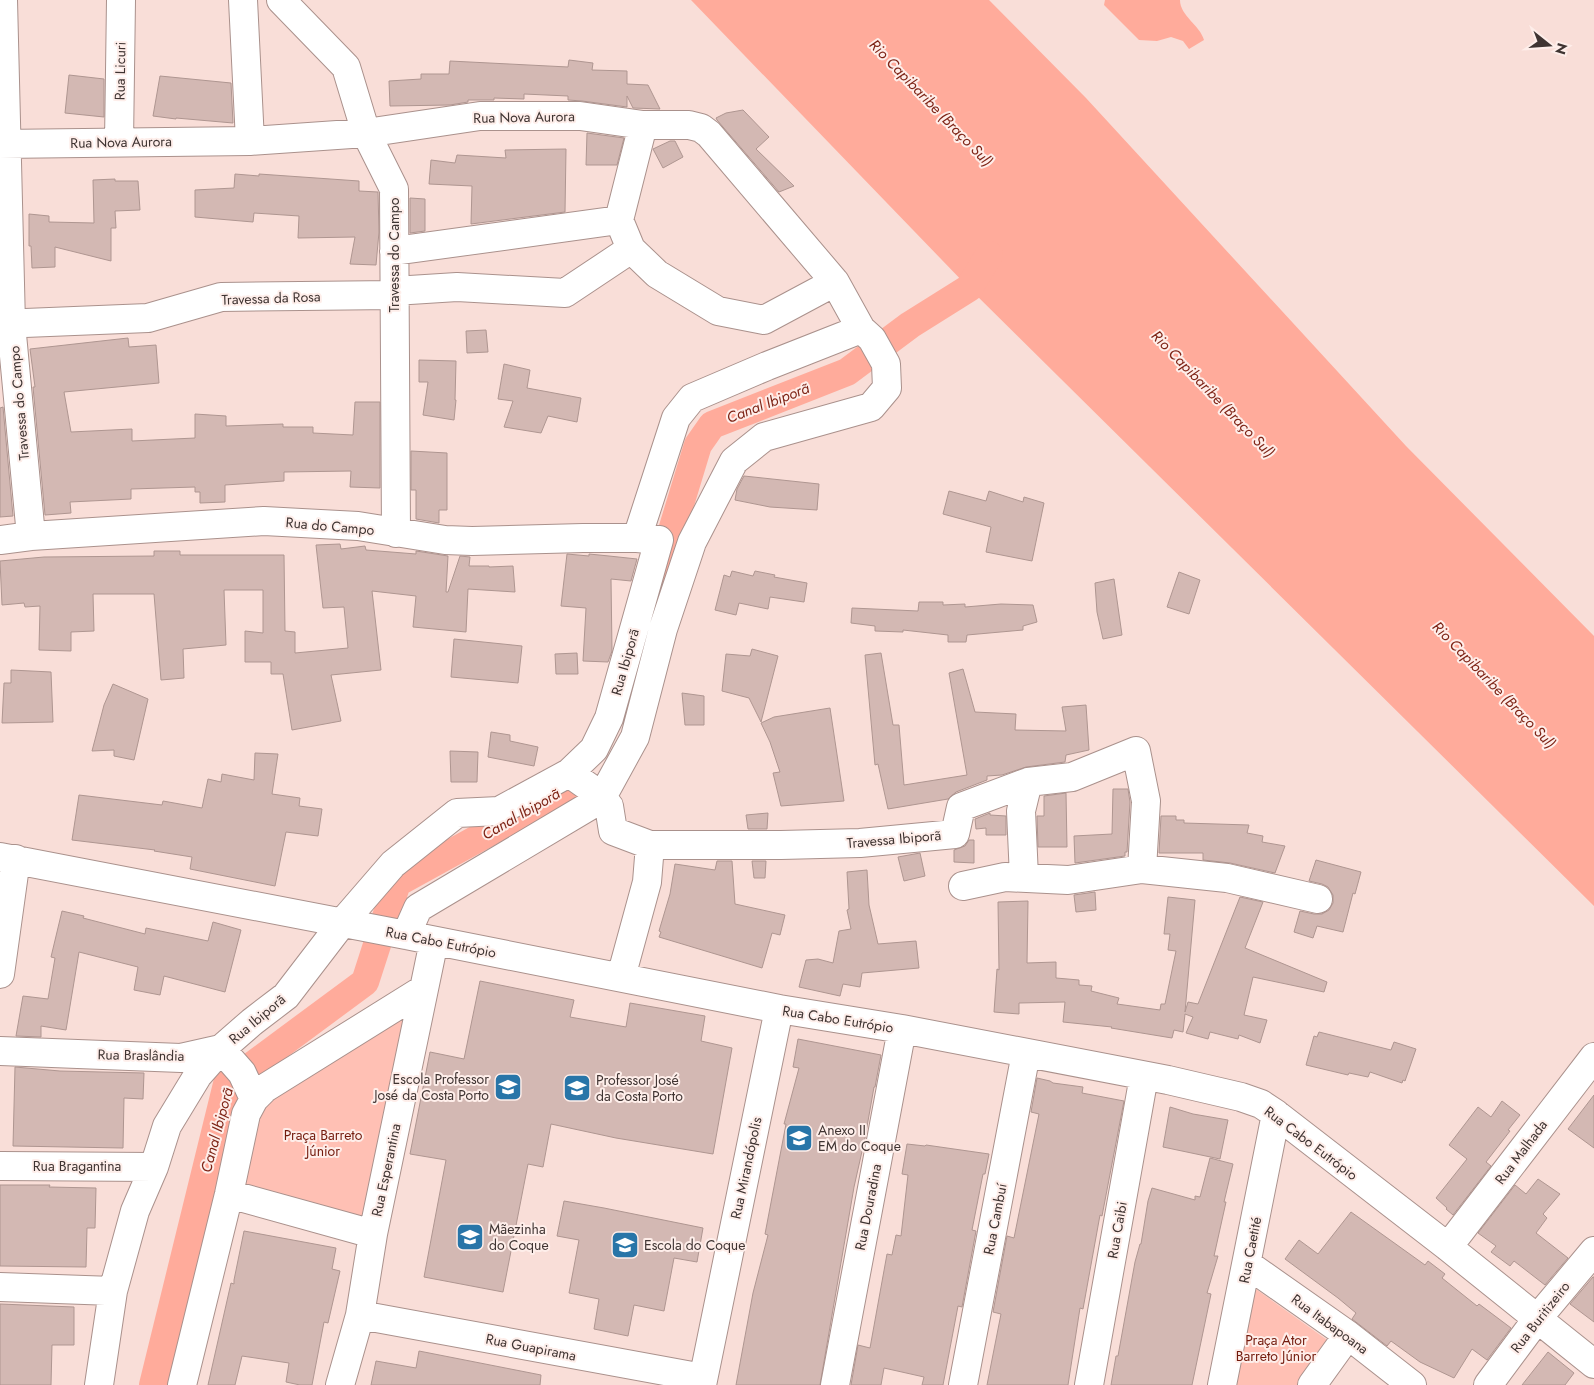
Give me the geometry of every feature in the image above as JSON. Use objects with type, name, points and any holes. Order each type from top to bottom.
[{"type":"street","name":"Travessa do Campo","points":[[3,0],[6,324],[31,536]]},
{"type":"street","name":"Rua Licuri","points":[[119,142],[121,0]]},
{"type":"street","points":[[243,0],[250,141]]},
{"type":"street","name":"Travessa do Campo","points":[[281,0],[346,67],[366,133],[394,189],[396,533]]},
{"type":"street","name":"Rua Nova Aurora","points":[[3,144],[250,141],[366,133],[480,116],[580,116],[643,125],[689,125],[701,128],[709,134],[835,282],[886,364],[887,388],[870,407],[764,437],[734,460],[692,542],[663,629],[635,737],[597,794]]},
{"type":"street","points":[[643,125],[619,220],[631,249],[657,274],[718,311],[764,320],[835,282]]},
{"type":"street","points":[[394,251],[619,220]]},
{"type":"street","name":"Travessa da Rosa","points":[[6,324],[148,318],[221,297],[394,293],[457,287],[566,293],[631,249]]},
{"type":"street","name":"Rua Ibiporã","points":[[99,1385],[113,1291],[135,1211],[154,1167],[167,1126],[198,1075],[221,1049],[286,996],[343,923],[393,864],[457,812],[499,811],[570,773],[594,749],[608,718],[676,418],[692,398],[768,366],[867,334]]},
{"type":"street","name":"Rua do Campo","points":[[0,540],[31,536],[264,521],[358,526],[445,540],[648,539]]},
{"type":"street","name":"Travessa Ibiporã","points":[[597,794],[609,806],[613,831],[650,845],[860,843],[955,834],[961,806],[1028,782],[1072,776],[1136,751],[1146,800],[1142,869]]},
{"type":"street","points":[[406,935],[418,908],[597,794],[570,773]]},
{"type":"street","points":[[1024,877],[1021,811],[1028,782]]},
{"type":"street","points":[[621,977],[647,882],[650,845]]},
{"type":"street","points":[[0,974],[8,858]]},
{"type":"street","name":"Rua Cabo Eutrópio","points":[[8,858],[779,1009],[902,1029],[1026,1053],[1241,1097],[1261,1104],[1276,1114],[1448,1247],[1594,1364]]},
{"type":"street","points":[[963,886],[1005,877],[1068,880],[1142,869],[1226,878],[1318,899]]},
{"type":"street","points":[[182,1385],[246,1114],[254,1099],[265,1088],[424,989],[434,941]]},
{"type":"street","name":"Rua Esperantina","points":[[340,1385],[360,1315],[372,1234],[424,989]]},
{"type":"street","name":"Rua Mirandópolis","points":[[702,1382],[779,1009]]},
{"type":"street","name":"Rua Douradina","points":[[835,1385],[902,1029]]},
{"type":"street","points":[[221,1049],[242,1072],[254,1099]]},
{"type":"street","name":"Rua Braslândia","points":[[0,1051],[181,1058],[221,1049]]},
{"type":"street","name":"Rua Cambuí","points":[[964,1385],[1026,1053]]},
{"type":"street","name":"Rua Malhada","points":[[1448,1247],[1594,1057]]},
{"type":"street","name":"Rua Caibi","points":[[1089,1385],[1144,1076]]},
{"type":"street","name":"Rua Caetité","points":[[1222,1385],[1276,1114]]},
{"type":"street","name":"Rua Bragantina","points":[[0,1166],[154,1167]]},
{"type":"street","name":"Rua Esperantina","points":[[228,1194],[372,1234]]},
{"type":"street","name":"Rua Buritizeiro","points":[[1488,1385],[1537,1319],[1594,1251]]},
{"type":"street","name":"Rua Itabapoana","points":[[1247,1264],[1348,1335],[1412,1385]]},
{"type":"street","points":[[0,1287],[113,1291]]},
{"type":"street","name":"Rua Guapirama","points":[[360,1315],[647,1377],[702,1382]]},
{"type":"street","points":[[1312,1385],[1348,1335]]},
{"type":"green space","name":"Praça Barreto Júnior","points":[[421,1002],[377,1227],[220,1188],[251,1107]]},
{"type":"green space","name":"Praça Ator Barreto Júnior","points":[[1253,1287],[1330,1342],[1306,1385],[1230,1385]]},
{"type":"water","name":"Rio Capibaribe (Braço Sul)","points":[[691,0],[989,0],[1086,98],[1406,446],[1594,636],[1594,906],[969,288]]},
{"type":"water","points":[[1105,0],[1180,0],[1183,11],[1199,30],[1204,40],[1189,49],[1183,41],[1171,37],[1157,41],[1139,40],[1104,5]]},
{"type":"building","points":[[569,60],[593,63],[592,70],[627,71],[627,84],[648,85],[660,109],[633,108],[627,96],[627,107],[568,100],[568,96],[524,94],[524,99],[494,98],[494,100],[468,100],[468,102],[450,105],[390,106],[389,81],[421,79],[421,74],[449,74],[450,61],[568,67]]},
{"type":"building","points":[[69,75],[104,79],[104,117],[65,113]]},
{"type":"building","points":[[160,76],[231,83],[233,123],[153,116]]},
{"type":"building","points":[[743,110],[769,137],[756,149],[794,186],[779,192],[716,118],[726,113]]},
{"type":"building","points":[[587,133],[624,138],[617,165],[586,165]]},
{"type":"building","points":[[670,141],[675,141],[683,157],[663,168],[653,149]]},
{"type":"building","points":[[566,149],[565,212],[471,224],[472,186],[429,184],[431,160],[455,163],[457,155],[506,158],[505,150]]},
{"type":"building","points":[[235,174],[359,181],[359,191],[378,192],[379,232],[376,265],[350,264],[355,237],[298,238],[299,216],[254,213],[253,222],[195,217],[195,190],[234,188]]},
{"type":"building","points":[[115,179],[115,181],[138,181],[140,210],[115,211],[116,228],[111,228],[111,261],[55,247],[55,267],[32,268],[31,246],[29,246],[29,214],[49,216],[49,222],[94,223],[93,180]]},
{"type":"building","points":[[410,198],[425,199],[425,231],[410,233]]},
{"type":"building","points":[[486,330],[488,352],[467,353],[466,331]]},
{"type":"building","points":[[128,338],[129,347],[156,345],[159,383],[64,392],[71,432],[132,429],[132,441],[195,438],[195,414],[226,416],[226,426],[283,424],[283,427],[313,427],[313,433],[353,435],[355,402],[380,402],[380,488],[350,487],[351,471],[284,472],[284,481],[225,485],[225,502],[200,503],[200,492],[195,492],[195,487],[131,489],[131,499],[70,502],[71,513],[45,515],[33,387],[35,387],[30,349]]},
{"type":"building","points":[[419,360],[456,361],[454,420],[423,415],[428,382],[419,382]]},
{"type":"building","points":[[504,364],[530,370],[527,388],[581,398],[577,422],[548,416],[541,433],[504,427],[513,401],[498,399]]},
{"type":"building","points":[[3,407],[13,516],[0,517],[0,408]]},
{"type":"building","points":[[411,451],[447,453],[447,510],[439,510],[439,523],[416,519],[416,490],[411,490]]},
{"type":"building","points":[[744,476],[819,484],[817,510],[770,507],[735,500],[737,489]]},
{"type":"building","points":[[949,491],[986,501],[989,491],[1023,502],[1024,497],[1044,503],[1032,561],[986,552],[991,527],[943,514]]},
{"type":"building","points":[[340,544],[341,549],[365,546],[366,550],[416,554],[416,551],[448,556],[446,592],[448,592],[460,556],[470,557],[469,566],[513,566],[515,592],[468,589],[466,632],[413,627],[416,596],[372,591],[381,670],[331,675],[341,721],[292,730],[283,674],[271,674],[271,662],[245,662],[245,631],[263,633],[263,590],[224,590],[226,645],[183,649],[184,678],[161,680],[154,594],[93,594],[94,631],[71,632],[71,651],[39,650],[40,606],[25,607],[24,603],[2,605],[0,561],[44,557],[154,556],[154,551],[180,551],[180,555],[284,555],[285,631],[295,632],[295,653],[348,648],[344,607],[323,608],[316,545]]},
{"type":"building","points":[[567,554],[589,556],[589,554],[637,559],[631,581],[611,579],[612,651],[608,662],[583,661],[586,608],[561,606]]},
{"type":"building","points":[[732,571],[753,576],[755,571],[775,575],[774,577],[807,583],[804,602],[770,597],[768,609],[739,603],[736,615],[715,610],[724,575],[730,577]]},
{"type":"building","points":[[1179,572],[1200,580],[1189,614],[1167,607]]},
{"type":"building","points":[[1114,579],[1122,635],[1103,639],[1097,612],[1095,583]]},
{"type":"building","points":[[919,602],[943,602],[943,605],[965,604],[965,607],[1001,604],[1033,605],[1037,622],[1023,626],[1023,630],[967,635],[966,642],[948,642],[948,635],[903,630],[903,632],[875,631],[875,626],[851,623],[852,608],[918,611]]},
{"type":"building","points":[[454,639],[522,646],[518,683],[451,677]]},
{"type":"building","points":[[752,649],[778,656],[761,722],[749,698],[722,691],[726,654],[750,656]]},
{"type":"building","points":[[577,653],[578,674],[556,674],[555,654]]},
{"type":"building","points":[[881,653],[893,725],[899,725],[904,785],[967,775],[949,673],[963,669],[975,712],[1016,714],[1015,730],[1066,731],[1062,707],[1086,705],[1089,750],[1066,755],[1065,762],[1026,767],[1002,775],[987,776],[987,780],[956,792],[948,799],[888,809],[878,764],[875,765],[865,655]]},
{"type":"building","points":[[11,670],[51,672],[53,722],[2,723],[4,683],[11,683]]},
{"type":"building","points":[[113,684],[148,699],[134,760],[114,756],[114,750],[92,751],[104,705]]},
{"type":"building","points":[[682,693],[704,696],[704,725],[685,725]]},
{"type":"building","points":[[830,708],[844,801],[781,806],[773,773],[780,772],[770,742],[761,723],[774,717]]},
{"type":"building","points":[[491,732],[510,735],[510,741],[538,747],[534,766],[488,757]]},
{"type":"building","points":[[450,751],[478,752],[477,782],[451,782]]},
{"type":"building","points":[[255,753],[278,754],[272,794],[300,798],[299,806],[322,809],[318,836],[286,832],[275,886],[190,869],[192,857],[155,850],[72,840],[79,795],[162,805],[163,801],[202,808],[208,779],[221,782],[222,774],[254,780]]},
{"type":"building","points":[[1113,789],[1128,789],[1130,802],[1127,852],[1125,852],[1125,856],[1075,863],[1074,836],[1112,834]]},
{"type":"building","points":[[1066,793],[1067,847],[1038,847],[1037,816],[1044,816],[1044,796]]},
{"type":"building","points":[[768,813],[767,829],[748,829],[746,815]]},
{"type":"building","points":[[990,813],[990,815],[1006,816],[1006,835],[986,835],[986,828],[976,829],[975,819]]},
{"type":"building","points":[[1161,816],[1176,816],[1176,820],[1184,820],[1184,823],[1249,825],[1247,833],[1263,836],[1262,842],[1285,846],[1275,873],[1230,863],[1203,860],[1203,853],[1159,853]]},
{"type":"building","points":[[969,840],[974,840],[974,863],[954,862],[954,850],[965,846]]},
{"type":"building","points":[[920,853],[925,876],[904,881],[898,857]]},
{"type":"building","points":[[1316,860],[1361,872],[1355,894],[1353,893],[1343,932],[1317,926],[1313,938],[1294,932],[1300,911],[1322,914],[1329,910],[1333,903],[1333,895],[1328,887],[1309,881]]},
{"type":"building","points":[[717,861],[732,861],[735,904],[785,915],[780,935],[772,933],[762,968],[659,937],[670,894],[675,864],[715,870]]},
{"type":"building","points":[[752,861],[766,861],[765,878],[754,878]]},
{"type":"building","points":[[867,870],[869,905],[878,944],[916,941],[919,968],[862,973],[860,987],[843,984],[840,996],[799,987],[806,960],[818,959],[833,963],[839,931],[851,929],[847,910],[849,909],[847,872]]},
{"type":"building","points":[[1095,892],[1096,910],[1076,912],[1074,895]]},
{"type":"building","points":[[1168,897],[1195,900],[1185,1012],[1188,1002],[1198,1004],[1240,897],[1263,902],[1245,948],[1327,982],[1324,992],[1253,977],[1244,1015],[1267,1020],[1260,1043],[1239,1035],[1238,1039],[1210,1032],[1208,1039],[1186,1033],[1193,1017],[1185,1014],[1183,1032],[1174,1030],[1172,1038],[1112,1027],[1063,1022],[1065,1002],[1019,1003],[1019,1014],[994,1012],[997,969],[999,970],[998,902],[1028,901],[1027,963],[1056,962],[1056,978],[1079,980],[1079,985],[1092,986],[1091,991],[1119,998],[1117,1004],[1160,1010],[1161,1004],[1165,1004],[1176,951],[1168,950],[1170,934],[1164,934]]},
{"type":"building","points":[[62,911],[145,934],[146,928],[208,941],[213,922],[241,930],[225,992],[164,976],[160,995],[134,990],[138,967],[79,952],[66,1030],[41,1026],[41,1037],[16,1036],[23,996],[48,999],[55,958],[51,957]]},
{"type":"building","name":"Professor José da Costa Porto","points":[[480,981],[574,1000],[570,1017],[626,1027],[630,1003],[705,1016],[701,1041],[732,1048],[713,1154],[616,1138],[551,1124],[543,1167],[528,1164],[503,1292],[424,1277],[446,1160],[410,1154],[430,1052],[464,1059]]},
{"type":"building","points":[[1319,1032],[1391,1050],[1394,1042],[1416,1049],[1405,1081],[1403,1080],[1402,1083],[1370,1072],[1368,1077],[1349,1073],[1348,1075],[1306,1065],[1314,1036],[1317,1037]]},
{"type":"building","points":[[798,1039],[881,1055],[854,1187],[820,1385],[736,1385],[753,1293],[768,1235],[765,1234],[786,1124],[784,1124],[799,1068],[793,1067]]},
{"type":"building","points":[[15,1067],[60,1071],[144,1073],[143,1099],[124,1098],[123,1148],[13,1146]]},
{"type":"building","points":[[1037,1078],[1053,1083],[1083,1087],[1082,1093],[1124,1101],[1083,1309],[1080,1308],[1068,1385],[987,1385],[1001,1314],[993,1312],[1007,1236],[1014,1238],[1039,1114],[1031,1112]]},
{"type":"building","points":[[1594,1095],[1594,1148],[1568,1129]]},
{"type":"building","points":[[1502,1101],[1520,1115],[1486,1162],[1491,1166],[1453,1215],[1436,1198],[1467,1159],[1449,1145],[1478,1107],[1491,1117]]},
{"type":"building","points":[[1170,1107],[1193,1114],[1228,1120],[1220,1159],[1163,1147]]},
{"type":"building","points":[[907,1144],[989,1154],[972,1230],[976,1231],[962,1307],[958,1306],[943,1385],[922,1385],[924,1377],[884,1368],[881,1385],[851,1385],[858,1345],[870,1348],[887,1254],[892,1255],[896,1235],[901,1236],[908,1175],[902,1174]]},
{"type":"building","points":[[1210,1158],[1233,1164],[1214,1256],[1218,1256],[1207,1293],[1211,1294],[1192,1385],[1111,1385],[1135,1262],[1141,1244],[1152,1188],[1195,1200],[1195,1196],[1200,1197]]},
{"type":"building","points":[[1538,1179],[1560,1194],[1543,1214],[1547,1218],[1536,1233],[1568,1258],[1545,1285],[1514,1261],[1510,1266],[1491,1252],[1496,1246],[1478,1233],[1515,1185],[1526,1194]]},
{"type":"building","points":[[0,1185],[50,1185],[49,1187],[96,1188],[95,1228],[87,1228],[86,1267],[0,1266]]},
{"type":"building","points":[[564,1201],[703,1228],[697,1262],[674,1258],[664,1311],[634,1305],[628,1336],[594,1329],[599,1299],[569,1293],[579,1240],[557,1236]]},
{"type":"building","points":[[1351,1212],[1425,1265],[1428,1261],[1445,1274],[1442,1278],[1477,1306],[1479,1304],[1511,1328],[1487,1360],[1472,1349],[1454,1378],[1420,1362],[1391,1341],[1387,1346],[1352,1319],[1356,1313],[1285,1259],[1299,1240],[1318,1254]]},
{"type":"building","points":[[244,1231],[336,1248],[332,1269],[340,1271],[328,1323],[324,1322],[312,1385],[286,1382],[289,1363],[242,1356],[235,1385],[208,1385],[231,1283],[234,1284]]},
{"type":"building","points":[[1594,1277],[1594,1322],[1570,1304]]},
{"type":"building","points":[[0,1304],[74,1307],[74,1345],[52,1345],[51,1385],[0,1385]]},
{"type":"building","points":[[419,1351],[541,1375],[540,1385],[371,1385],[376,1361],[416,1368]]},
{"type":"building","points":[[1548,1352],[1574,1373],[1565,1385],[1522,1385]]},
{"type":"waterway","name":"Canal Ibiporã","points":[[660,570],[698,445],[712,425],[847,372],[910,325],[969,288],[989,255]]},
{"type":"waterway","name":"Canal Ibiporã","points":[[153,1385],[227,1084],[365,982],[397,883],[562,792],[571,783]]},
{"type":"place","name":"Escola Professor José da Costa Porto","points":[[508,1087]]},
{"type":"place","name":"Professor José da Costa Porto","points":[[577,1088]]},
{"type":"place","name":"Anexo II EM do Coque","points":[[799,1138]]},
{"type":"place","name":"Mãezinha do Coque","points":[[470,1237]]},
{"type":"place","name":"Escola do Coque","points":[[625,1245]]}]
